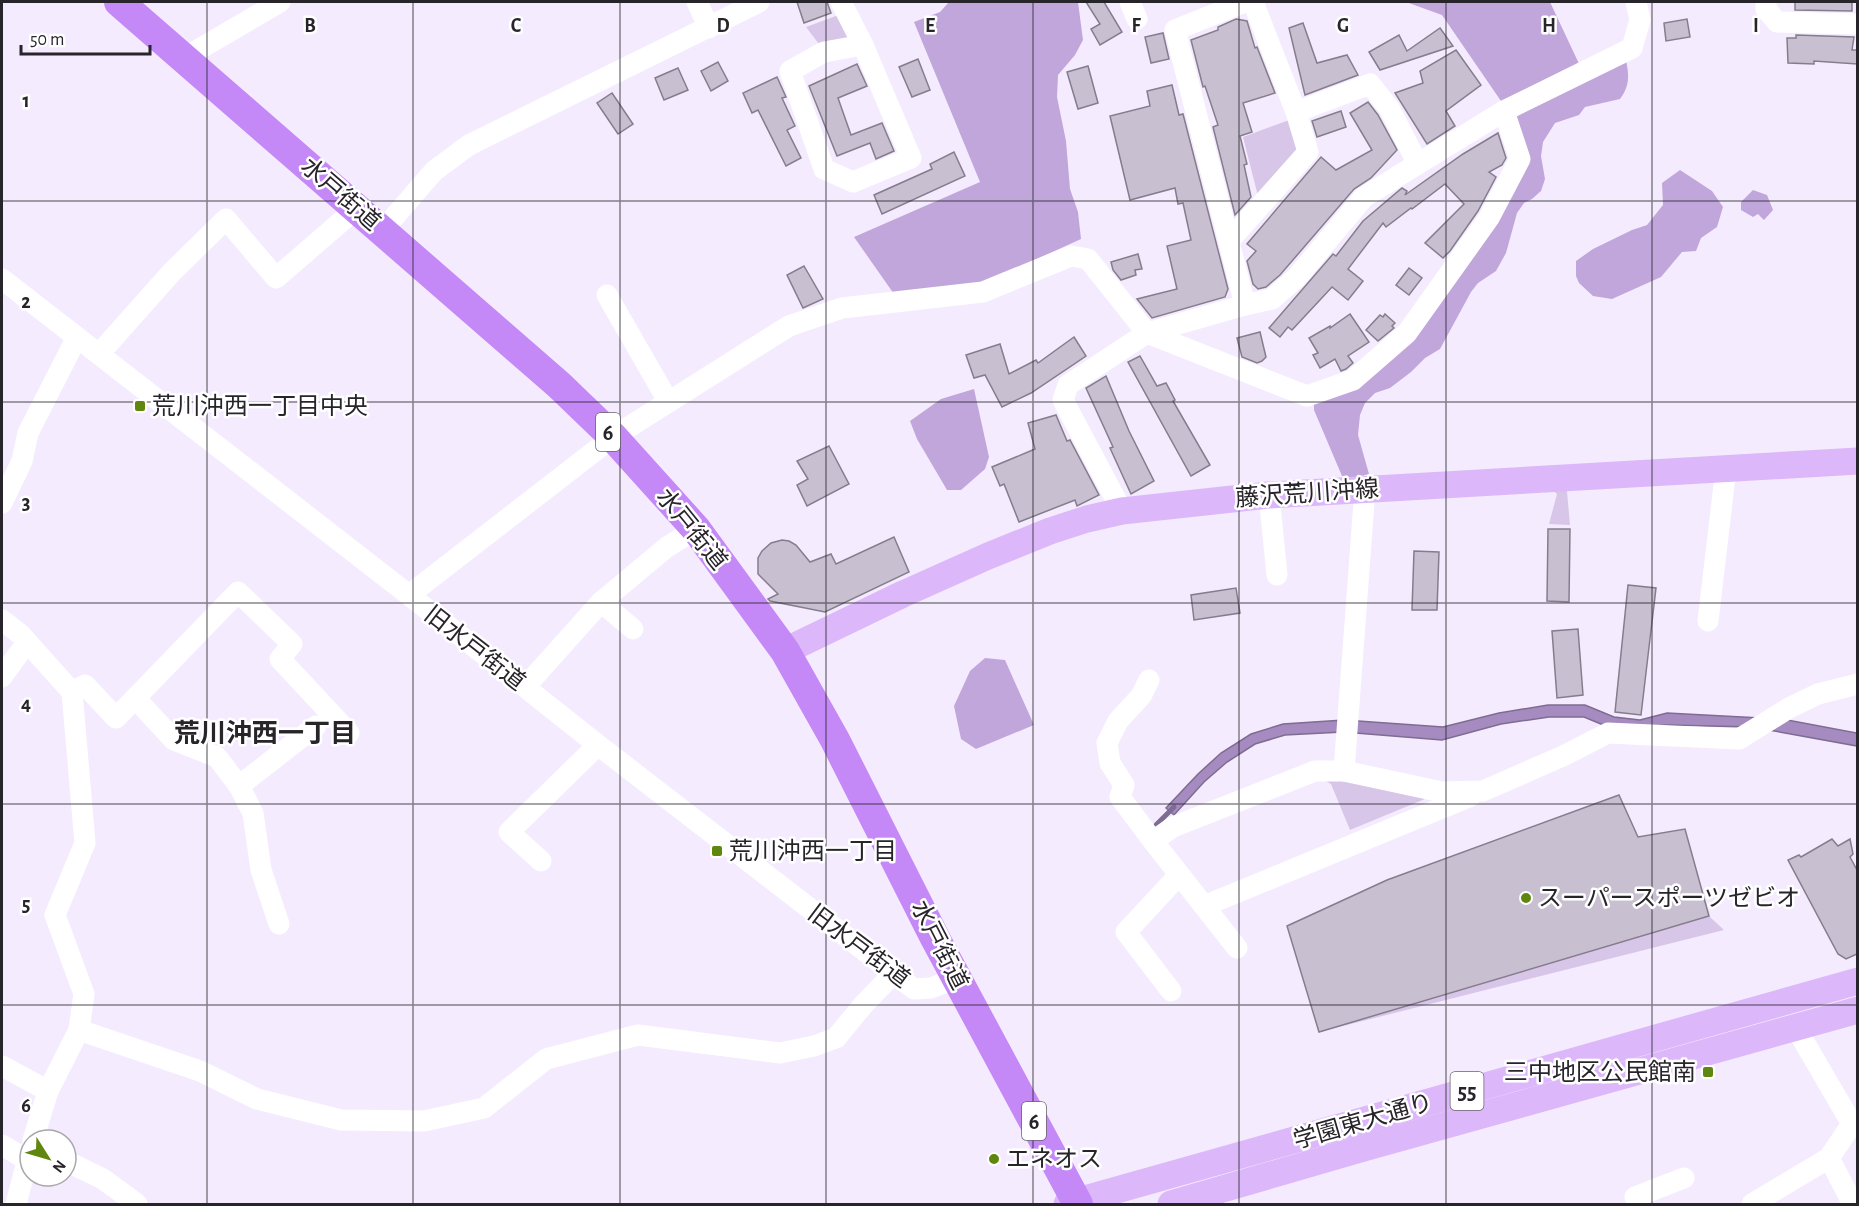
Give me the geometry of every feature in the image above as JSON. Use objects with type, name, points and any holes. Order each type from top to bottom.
[{"type":"highway","name":"水戸街道","points":[[119,2],[559,385],[613,437],[696,529],[785,651],[835,740],[1074,1204]]},
{"type":"main road","name":"藤沢荒川沖線","points":[[785,651],[988,555],[1050,531],[1122,511],[1269,495],[1857,461]]},
{"type":"main road","name":"学園東大通り","points":[[1074,1204],[1857,981]]},
{"type":"main road","name":"学園東大通り","points":[[1171,1204],[1857,1010]]},
{"type":"street","points":[[184,58],[280,2]]},
{"type":"street","points":[[696,2],[709,28]]},
{"type":"street","points":[[383,230],[434,171],[469,145],[759,2]]},
{"type":"street","points":[[841,2],[863,45],[911,158],[853,182],[824,169],[790,71],[824,52],[863,45]]},
{"type":"street","points":[[1245,2],[1175,30],[1245,305]]},
{"type":"street","points":[[1230,241],[1308,152],[1296,112],[1253,2]]},
{"type":"street","points":[[1122,511],[1063,400],[1068,385],[1147,333],[1245,305],[1272,300],[1297,277],[1364,197],[1504,111],[1632,48],[1640,20],[1636,2]]},
{"type":"street","points":[[1766,2],[1766,9],[1777,22],[1857,24]]},
{"type":"street","points":[[1296,112],[1370,84],[1389,108],[1418,164]]},
{"type":"street","points":[[409,594],[613,437],[789,326],[842,308],[983,292],[1071,256],[1088,259],[1147,333],[1306,396],[1353,380],[1407,333],[1489,218],[1520,159],[1504,111]]},
{"type":"street","points":[[99,354],[171,273],[226,219],[276,278],[357,208]]},
{"type":"street","name":"旧水戸街道","points":[[2,279],[914,989],[931,988],[957,978]]},
{"type":"street","points":[[607,295],[668,401]]},
{"type":"street","points":[[2,503],[22,462],[28,433],[77,337]]},
{"type":"street","points":[[1708,621],[1726,468]]},
{"type":"street","points":[[1344,771],[1365,489]]},
{"type":"street","points":[[1269,495],[1276,575]]},
{"type":"street","points":[[525,687],[601,602],[667,547],[696,529]]},
{"type":"street","points":[[72,692],[85,685],[116,718],[238,592],[292,644],[280,659],[349,733]]},
{"type":"street","points":[[601,602],[633,629]]},
{"type":"street","points":[[2,620],[27,642],[72,692],[85,843],[55,915],[84,994],[79,1030],[48,1091],[37,1128]]},
{"type":"street","points":[[2,677],[27,642]]},
{"type":"street","points":[[1149,680],[1141,696],[1118,721],[1107,743],[1110,763],[1124,784],[1120,797],[1237,948]]},
{"type":"street","points":[[1204,906],[1483,791],[1563,756],[1608,733],[1739,739],[1789,708],[1818,694],[1857,684]]},
{"type":"street","points":[[135,698],[174,740],[217,758],[239,786],[253,813],[261,870],[279,924]]},
{"type":"street","points":[[239,786],[316,726]]},
{"type":"street","points":[[541,861],[509,832],[598,745]]},
{"type":"street","points":[[1153,841],[1173,827],[1315,771],[1344,771],[1442,792],[1483,791]]},
{"type":"street","points":[[1171,991],[1126,932],[1179,875]]},
{"type":"street","points":[[79,1030],[200,1071],[257,1099],[341,1120],[424,1121],[484,1108],[546,1059],[638,1035],[780,1053],[814,1046],[836,1038],[894,973]]},
{"type":"street","points":[[1752,1204],[1829,1158],[1852,1124],[1796,1028]]},
{"type":"street","points":[[2,1066],[48,1091]]},
{"type":"street","points":[[2,1145],[18,1151]]},
{"type":"street","points":[[1829,1158],[1853,1204]]},
{"type":"street","points":[[78,1167],[103,1179],[137,1204]]},
{"type":"street","points":[[1639,1204],[1635,1197],[1684,1178]]},
{"type":"street","points":[[16,1203],[20,1188]]},
{"type":"shaded area","points":[[949,2],[1078,2],[1083,40],[1075,55],[1058,75],[1057,97],[1066,141],[1070,189],[1078,212],[1081,239],[980,285],[894,294],[854,237],[980,182],[914,22],[940,12]]},
{"type":"shaded area","points":[[1406,2],[1550,2],[1581,68],[1503,104],[1442,15]]},
{"type":"shaded area","points":[[844,13],[858,42],[822,48],[806,27]]},
{"type":"shaded area","points":[[1626,60],[1628,80],[1626,90],[1620,99],[1585,107],[1579,115],[1555,123],[1543,142],[1541,156],[1545,179],[1541,191],[1524,203],[1517,213],[1506,253],[1496,271],[1478,283],[1471,292],[1440,349],[1425,358],[1390,388],[1375,393],[1365,403],[1360,415],[1358,435],[1369,474],[1350,479],[1342,476],[1314,410],[1314,400],[1372,371],[1525,161],[1508,114]]},
{"type":"shaded area","points":[[1292,119],[1301,151],[1259,200],[1243,137]]},
{"type":"shaded area","points":[[1680,170],[1712,191],[1723,207],[1717,227],[1701,238],[1696,251],[1682,252],[1661,277],[1612,299],[1593,296],[1579,283],[1576,276],[1576,261],[1593,249],[1647,225],[1663,205],[1662,183]]},
{"type":"shaded area","points":[[1753,190],[1767,195],[1773,210],[1764,220],[1758,214],[1753,217],[1741,210],[1741,202]]},
{"type":"shaded area","points":[[974,389],[989,457],[985,469],[961,490],[947,490],[917,439],[910,421],[941,399]]},
{"type":"shaded area","points":[[1566,480],[1570,525],[1549,524],[1557,494],[1545,484]]},
{"type":"shaded area","points":[[985,658],[1005,660],[1034,725],[976,749],[961,739],[954,706],[970,671]]},
{"type":"shaded area","points":[[1548,705],[1585,705],[1614,717],[1640,720],[1667,713],[1782,719],[1857,733],[1857,746],[1752,727],[1666,725],[1613,729],[1584,717],[1549,717],[1501,724],[1442,740],[1343,732],[1285,735],[1255,744],[1227,762],[1204,782],[1174,815],[1166,808],[1221,753],[1251,734],[1283,724],[1344,720],[1443,727],[1499,713]]},
{"type":"shaded area","points":[[1317,776],[1437,794],[1350,830],[1331,784]]},
{"type":"shaded area","points":[[1709,916],[1724,930],[1319,1032]]},
{"type":"building","points":[[797,2],[827,2],[831,13],[804,23]]},
{"type":"building","points":[[1086,2],[1104,2],[1122,32],[1100,45],[1091,29],[1100,24]]},
{"type":"building","points":[[1795,2],[1852,2],[1852,11],[1795,10]]},
{"type":"building","points":[[1236,19],[1247,21],[1255,48],[1257,47],[1275,93],[1243,103],[1252,132],[1240,136],[1247,164],[1244,165],[1251,197],[1235,215],[1213,127],[1218,125],[1205,86],[1203,87],[1191,40],[1218,30],[1218,27]]},
{"type":"building","points":[[1687,19],[1690,37],[1666,41],[1664,23]]},
{"type":"building","points":[[1303,23],[1317,63],[1347,55],[1358,75],[1305,95],[1289,28]]},
{"type":"building","points":[[1440,28],[1453,46],[1380,70],[1369,52],[1399,35],[1407,51]]},
{"type":"building","points":[[1163,33],[1169,59],[1151,63],[1145,37]]},
{"type":"building","points":[[1796,35],[1854,37],[1852,50],[1857,50],[1857,64],[1814,61],[1814,64],[1788,63],[1787,38],[1796,38]]},
{"type":"building","points":[[1456,50],[1481,85],[1446,111],[1455,126],[1427,144],[1395,93],[1423,83],[1420,71]]},
{"type":"building","points":[[918,59],[930,90],[912,97],[899,67]]},
{"type":"building","points":[[718,62],[728,81],[711,91],[701,71]]},
{"type":"building","points":[[857,64],[867,86],[838,98],[851,135],[882,123],[894,151],[876,159],[870,143],[837,156],[809,86]]},
{"type":"building","points":[[1088,66],[1098,103],[1078,109],[1067,72]]},
{"type":"building","points":[[678,68],[688,90],[664,100],[655,78]]},
{"type":"building","points":[[777,77],[786,97],[782,98],[795,126],[787,130],[801,158],[786,166],[758,110],[752,113],[743,93]]},
{"type":"building","points":[[1172,85],[1179,115],[1183,114],[1228,289],[1225,297],[1152,318],[1137,299],[1177,289],[1167,246],[1191,240],[1183,203],[1178,204],[1175,188],[1130,200],[1110,116],[1150,106],[1147,91]]},
{"type":"building","points":[[612,93],[633,124],[618,134],[597,103]]},
{"type":"building","points":[[1368,102],[1378,115],[1397,150],[1371,178],[1354,189],[1280,275],[1266,287],[1258,289],[1253,284],[1247,261],[1256,251],[1247,244],[1321,157],[1336,170],[1372,150],[1350,113]]},
{"type":"building","points":[[1341,111],[1346,127],[1317,137],[1312,121]]},
{"type":"building","points":[[1498,133],[1506,158],[1502,165],[1489,172],[1496,177],[1478,211],[1443,258],[1425,243],[1464,204],[1445,184],[1386,227],[1383,223],[1348,269],[1363,281],[1348,300],[1332,287],[1292,330],[1288,327],[1280,337],[1269,328],[1333,254],[1336,256],[1363,221],[1402,188],[1407,191],[1405,195],[1463,154]]},
{"type":"building","points":[[954,152],[965,176],[882,214],[874,195],[932,169],[930,164]]},
{"type":"building","points":[[1138,254],[1142,269],[1135,270],[1136,275],[1121,280],[1113,270],[1111,262]]},
{"type":"building","points":[[804,266],[823,299],[803,308],[787,275]]},
{"type":"building","points":[[1409,268],[1422,278],[1409,295],[1396,285]]},
{"type":"building","points":[[1350,314],[1369,342],[1348,356],[1353,363],[1346,369],[1341,371],[1335,359],[1320,368],[1313,355],[1318,353],[1309,338],[1330,326],[1330,328]]},
{"type":"building","points":[[1385,314],[1395,323],[1392,326],[1394,328],[1378,341],[1366,330],[1380,315],[1383,317]]},
{"type":"building","points":[[1260,332],[1266,357],[1257,363],[1242,357],[1237,338]]},
{"type":"building","points":[[1074,337],[1086,356],[1031,393],[1002,407],[985,375],[974,378],[966,355],[1000,344],[1009,374],[1036,360],[1038,363]]},
{"type":"building","points":[[1140,356],[1157,386],[1166,383],[1175,400],[1173,401],[1210,465],[1191,476],[1128,362]]},
{"type":"building","points":[[1106,376],[1129,431],[1154,481],[1131,494],[1086,388]]},
{"type":"building","points":[[1056,415],[1067,441],[1070,440],[1099,495],[1077,506],[1075,500],[1019,522],[1004,484],[1000,486],[992,467],[1035,449],[1028,423]]},
{"type":"building","points":[[829,446],[849,484],[807,506],[797,485],[808,479],[797,461]]},
{"type":"building","points":[[1548,529],[1570,529],[1569,602],[1547,601]]},
{"type":"building","points":[[894,537],[909,572],[825,612],[770,601],[768,599],[778,594],[758,574],[758,558],[762,551],[771,543],[782,540],[796,545],[810,562],[831,554],[836,564]]},
{"type":"building","points":[[1414,551],[1439,552],[1437,610],[1412,610]]},
{"type":"building","points":[[1628,585],[1656,588],[1641,715],[1615,712]]},
{"type":"building","points":[[1236,588],[1240,613],[1194,620],[1191,595]]},
{"type":"building","points":[[1578,629],[1583,695],[1557,698],[1552,631]]},
{"type":"building","name":"スーパースポーツゼビオ","points":[[1619,795],[1638,837],[1685,829],[1709,916],[1319,1032],[1287,926],[1387,880]]},
{"type":"building","points":[[1832,839],[1838,846],[1850,839],[1853,854],[1850,857],[1857,870],[1857,954],[1846,959],[1838,954],[1788,860],[1799,855],[1801,857]]},
{"type":"waterway","points":[[1156,825],[1174,807]]},
{"type":"place","name":"荒川沖西一丁目中央","points":[[140,406]]},
{"type":"place","name":"荒川沖西一丁目","points":[[717,851]]},
{"type":"place","name":"スーパースポーツゼビオ","points":[[1526,898]]},
{"type":"place","name":"三中地区公民館南","points":[[1708,1072]]},
{"type":"place","name":"エネオス","points":[[994,1159]]},
{"type":"district","name":"荒川沖西一丁目","points":[[265,733]]}]
